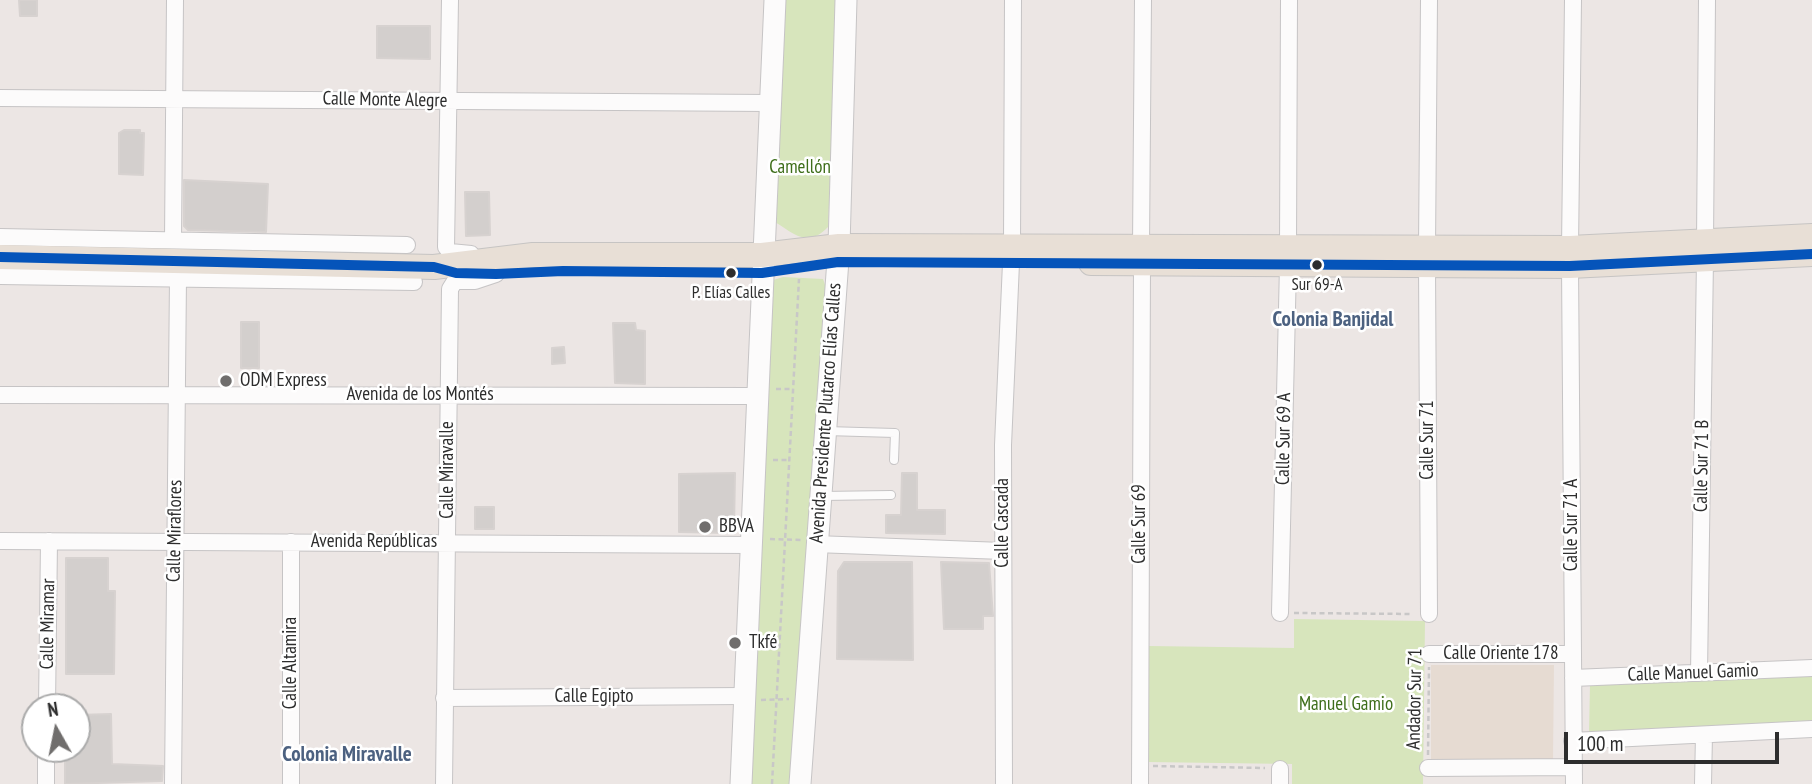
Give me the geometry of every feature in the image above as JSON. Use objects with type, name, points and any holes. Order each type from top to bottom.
[{"type":"main road","points":[[741,784],[755,396],[775,0]]},
{"type":"main road","name":"Avenida Presidente Plutarco Elías Calles","points":[[800,784],[815,542],[838,254],[846,0]]},
{"type":"main road","points":[[1705,251],[1812,236]]},
{"type":"main road","points":[[0,257],[367,266],[443,275],[762,264],[838,254],[1570,257],[1705,251],[1812,254]]},
{"type":"main road","points":[[443,275],[533,255],[762,264]]},
{"type":"street","points":[[173,240],[175,0]]},
{"type":"street","points":[[450,0],[447,249],[454,253],[533,255]]},
{"type":"street","name":"Calle Cascada","points":[[1004,784],[1003,445],[1012,254],[1013,0]]},
{"type":"street","name":"Calle Sur 69","points":[[1140,784],[1143,0]]},
{"type":"street","name":"Calle Sur 69 A","points":[[1280,613],[1288,256],[1289,0]]},
{"type":"street","name":"Calle Sur 71","points":[[1429,0],[1429,614]]},
{"type":"street","name":"Calle Sur 71 A","points":[[1573,0],[1570,257],[1574,784]]},
{"type":"street","name":"Calle Sur 71 B","points":[[1699,673],[1707,0]]},
{"type":"street","name":"Calle Monte Alegre","points":[[0,98],[174,97],[769,103]]},
{"type":"street","points":[[0,237],[407,245]]},
{"type":"street","name":"Calle Miravalle","points":[[443,275],[448,396],[449,543],[444,784]]},
{"type":"street","points":[[0,276],[414,282]]},
{"type":"street","name":"Calle Miraflores","points":[[173,784],[178,278]]},
{"type":"street","name":"Avenida de los Montés","points":[[0,395],[755,396]]},
{"type":"street","name":"Avenida Repúblicas","points":[[0,541],[749,542]]},
{"type":"street","name":"Calle Miramar","points":[[47,693],[49,541]]},
{"type":"street","name":"Calle Altamira","points":[[291,542],[291,784]]},
{"type":"street","points":[[815,542],[1003,551]]},
{"type":"street","name":"Calle Oriente 178","points":[[1429,653],[1573,654]]},
{"type":"street","name":"Calle Manuel Gamio","points":[[1573,678],[1812,668]]},
{"type":"street","name":"Calle Egipto","points":[[444,698],[744,699]]},
{"type":"street","points":[[1572,741],[1812,729]]},
{"type":"street","points":[[1703,784],[1704,735]]},
{"type":"street","points":[[46,763],[46,784]]},
{"type":"street","points":[[1428,768],[1574,767]]},
{"type":"lane","points":[[823,431],[895,433],[894,460]]},
{"type":"lane","points":[[819,496],[891,495]]},
{"type":"path","points":[[772,784],[799,279]]},
{"type":"path","points":[[749,542],[786,539],[815,542]]},
{"type":"path","points":[[1280,613],[1429,614]]},
{"type":"path","name":"Andador Sur 71","points":[[1428,768],[1429,653]]},
{"type":"path","points":[[744,699],[805,699]]},
{"type":"path","points":[[1139,766],[1280,776]]},
{"type":"shaded area","points":[[1431,665],[1554,665],[1553,760],[1431,760]]},
{"type":"green space","name":"Camellón","points":[[779,0],[838,0],[828,227],[820,234],[805,238],[771,220]]},
{"type":"green space","points":[[783,277],[823,279],[827,290],[796,784],[745,784],[770,281]]},
{"type":"green space","name":"Manuel Gamio","points":[[1294,619],[1425,621],[1423,784],[1292,784],[1292,764],[1147,762],[1149,646],[1294,648]]},
{"type":"green space","points":[[1812,674],[1812,723],[1589,734],[1590,685]]},
{"type":"building","points":[[19,0],[37,0],[37,16],[20,16]]},
{"type":"building","points":[[377,26],[430,26],[430,59],[377,58]]},
{"type":"building","points":[[124,130],[140,130],[140,133],[144,133],[143,175],[119,174],[119,133]]},
{"type":"building","points":[[184,180],[268,184],[266,232],[188,230],[184,226]]},
{"type":"building","points":[[465,192],[489,192],[490,235],[466,236]]},
{"type":"building","points":[[241,322],[259,322],[259,368],[241,368]]},
{"type":"building","points":[[613,323],[635,323],[636,330],[645,331],[645,384],[615,383]]},
{"type":"building","points":[[564,347],[565,363],[552,364],[552,348]]},
{"type":"building","points":[[735,473],[734,528],[728,533],[679,532],[679,474]]},
{"type":"building","points":[[902,473],[917,473],[917,510],[945,510],[945,534],[886,533],[886,515],[901,515]]},
{"type":"building","points":[[475,507],[494,507],[494,529],[475,529]]},
{"type":"building","points":[[66,558],[108,558],[108,591],[115,591],[114,674],[66,674]]},
{"type":"building","points":[[844,562],[912,562],[913,660],[837,659],[838,571]]},
{"type":"building","points":[[941,562],[989,563],[993,616],[983,616],[983,629],[944,629]]},
{"type":"building","points":[[111,714],[112,764],[163,766],[162,781],[65,784],[65,763],[91,763],[91,715]]},
{"type":"transit line","points":[[0,257],[434,267],[456,273],[496,274],[563,271],[762,273],[838,262],[1570,266],[1812,254]]},
{"type":"place","name":"Sur 69-A","points":[[1317,265]]},
{"type":"place","name":"P. Elías Calles","points":[[731,273]]},
{"type":"place","name":"ODM Express","points":[[226,381]]},
{"type":"place","name":"BBVA","points":[[705,527]]},
{"type":"place","name":"Tkfé","points":[[735,643]]},
{"type":"district","name":"Colonia Banjidal","points":[[1333,320]]},
{"type":"district","name":"Colonia Miravalle","points":[[347,755]]}]
